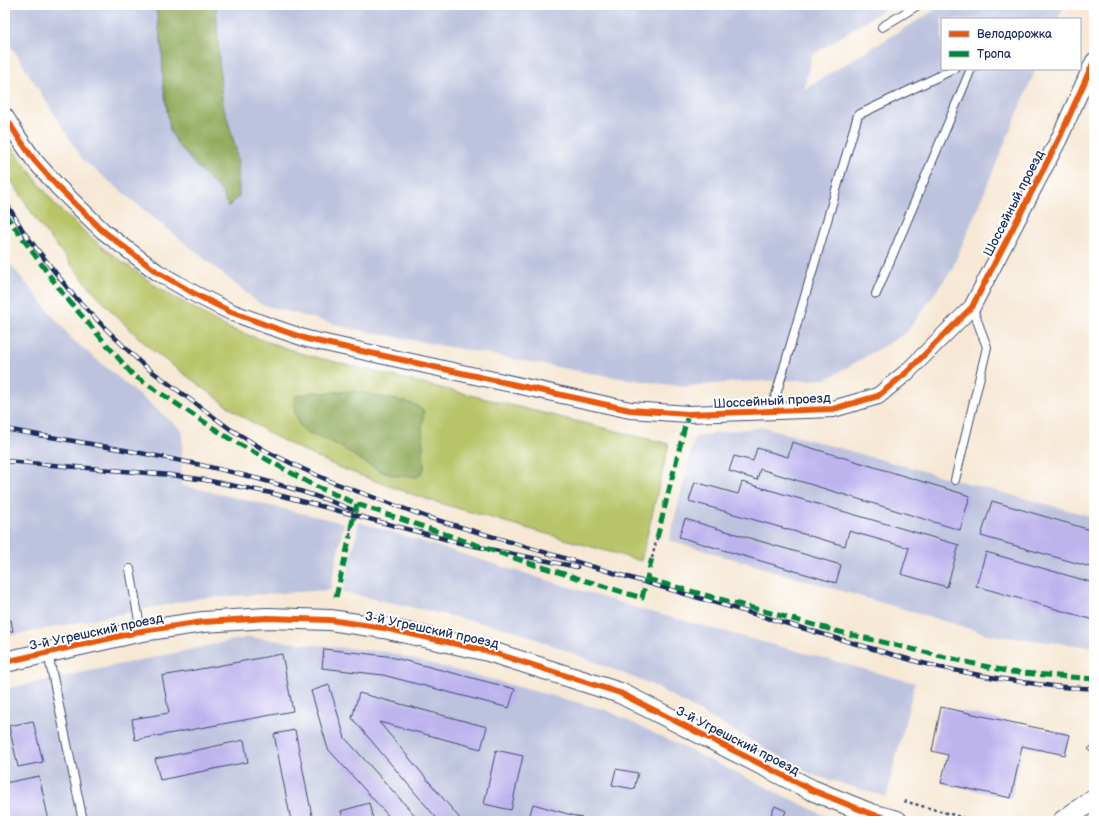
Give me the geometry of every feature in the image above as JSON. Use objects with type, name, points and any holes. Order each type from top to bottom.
[{"type":"street","name":"Шоссейный проезд","points":[[5,116],[34,160],[58,187],[103,231],[157,272],[195,294],[232,312],[269,326],[307,339],[630,410],[688,414],[833,409],[878,396],[907,372],[972,307],[1059,138],[1094,60]]},
{"type":"street","name":"3-й Угрешский проезд","points":[[5,662],[142,630],[203,622],[267,618],[330,620],[384,628],[488,651],[620,693],[812,790],[871,817],[897,821]]},
{"type":"street","points":[[1063,821],[1094,799]]},
{"type":"lane","points":[[882,27],[918,5]]},
{"type":"lane","points":[[771,412],[858,115],[952,70]]},
{"type":"lane","points":[[876,294],[971,70]]},
{"type":"lane","points":[[955,480],[987,347],[972,307]]},
{"type":"lane","points":[[130,569],[139,621],[142,630]]},
{"type":"lane","points":[[48,653],[84,821]]},
{"type":"path","points":[[350,536],[351,527]]},
{"type":"path","points":[[652,558],[657,538]]},
{"type":"path","points":[[899,800],[975,821]]},
{"type":"shaded area","points":[[5,5],[891,5],[812,55],[804,89],[943,5],[1064,5],[1058,18],[941,18],[941,70],[1036,70],[952,269],[906,333],[827,379],[735,382],[685,387],[600,375],[353,329],[260,304],[83,160],[5,36]]},
{"type":"shaded area","points":[[5,258],[73,340],[183,431],[181,485],[344,523],[330,590],[201,598],[5,637]]},
{"type":"shaded area","points":[[763,427],[1094,517],[1094,647],[991,635],[669,540],[695,437]]},
{"type":"shaded area","points":[[359,522],[640,609],[915,683],[886,797],[813,775],[652,685],[514,630],[343,592]]},
{"type":"shaded area","points":[[249,637],[387,652],[606,710],[836,821],[5,821],[5,689]]},
{"type":"green space","points":[[154,5],[216,5],[223,104],[236,149],[238,165],[239,196],[228,207],[222,192],[178,145],[170,130],[163,82],[162,49]]},
{"type":"green space","points":[[5,139],[57,207],[103,248],[162,290],[228,328],[303,354],[669,444],[641,561],[432,501],[338,467],[274,436],[240,415],[153,351],[117,317],[86,283],[39,224],[5,170]],"holes":[[[354,391],[415,405],[423,411],[422,429],[424,469],[400,476],[384,473],[333,443],[306,432],[293,406],[295,397],[315,392],[324,393]]]},
{"type":"green space","points":[[354,391],[406,402],[415,405],[424,411],[422,429],[424,469],[418,477],[399,476],[381,471],[332,442],[306,432],[299,425],[293,406],[295,396],[315,392],[324,393]]},
{"type":"building","points":[[792,442],[970,496],[960,530],[760,469],[757,480],[729,471],[734,456],[753,461],[757,448],[788,457]]},
{"type":"building","points":[[695,482],[738,494],[742,482],[959,545],[947,587],[901,574],[909,548],[849,531],[845,546],[689,501]]},
{"type":"building","points":[[992,501],[1094,531],[1094,568],[981,536]]},
{"type":"building","points":[[685,519],[841,565],[836,583],[679,537]]},
{"type":"building","points":[[986,552],[1094,583],[1094,620],[976,586]]},
{"type":"building","points":[[11,620],[13,631],[5,633],[5,621]]},
{"type":"building","points":[[324,649],[387,656],[515,689],[509,708],[383,675],[322,668]]},
{"type":"building","points":[[282,654],[293,711],[135,740],[132,719],[169,713],[162,676]]},
{"type":"building","points":[[329,685],[345,738],[420,821],[393,821],[328,749],[311,691]]},
{"type":"building","points":[[359,693],[487,727],[481,749],[379,722],[462,821],[439,821],[352,718]]},
{"type":"building","points":[[941,707],[1070,735],[1065,755],[1022,746],[1011,798],[941,783],[948,755],[932,751]]},
{"type":"building","points":[[33,721],[43,762],[18,767],[9,726]]},
{"type":"building","points":[[295,730],[313,821],[291,821],[274,734]]},
{"type":"building","points":[[244,740],[248,762],[160,780],[155,759]]},
{"type":"building","points":[[1094,744],[1094,756],[1088,749]]},
{"type":"building","points":[[496,750],[523,756],[511,810],[484,804]]},
{"type":"building","points":[[616,769],[638,773],[634,789],[612,785]]},
{"type":"building","points":[[39,776],[49,821],[5,821],[5,783]]},
{"type":"building","points":[[369,803],[373,819],[366,821],[344,821],[341,811]]},
{"type":"building","points":[[533,804],[582,818],[581,821],[528,821]]},
{"type":"building","points":[[775,806],[786,811],[782,821],[768,821]]},
{"type":"railway","points":[[5,201],[25,234],[73,295],[142,364],[230,429],[266,451],[332,482],[427,517],[918,662],[1016,681],[1062,687],[1094,688]]},
{"type":"railway","points":[[5,429],[137,452],[225,471],[269,482],[353,510]]},
{"type":"railway","points":[[5,461],[171,475],[205,480],[271,493],[460,543],[577,567]]},
{"type":"marked path","points":[[5,214],[63,294],[133,375],[230,439],[313,485],[357,504],[532,564],[642,598],[652,558]]},
{"type":"marked path","points":[[657,538],[688,414]]},
{"type":"marked path","points":[[351,527],[357,504]]},
{"type":"marked path","points":[[336,597],[350,536]]},
{"type":"marked path","points":[[647,579],[840,632],[979,665],[1011,672],[1094,679]]},
{"type":"cycle path","points":[[5,116],[34,160],[58,187],[103,231],[157,272],[195,294],[231,312],[269,326],[307,339],[630,410],[688,414],[833,409],[878,396],[907,372],[972,307],[1059,139],[1094,61]]},
{"type":"cycle path","points":[[5,662],[142,631],[203,622],[267,618],[330,620],[384,628],[488,651],[620,693],[812,790],[871,814],[897,821]]}]
